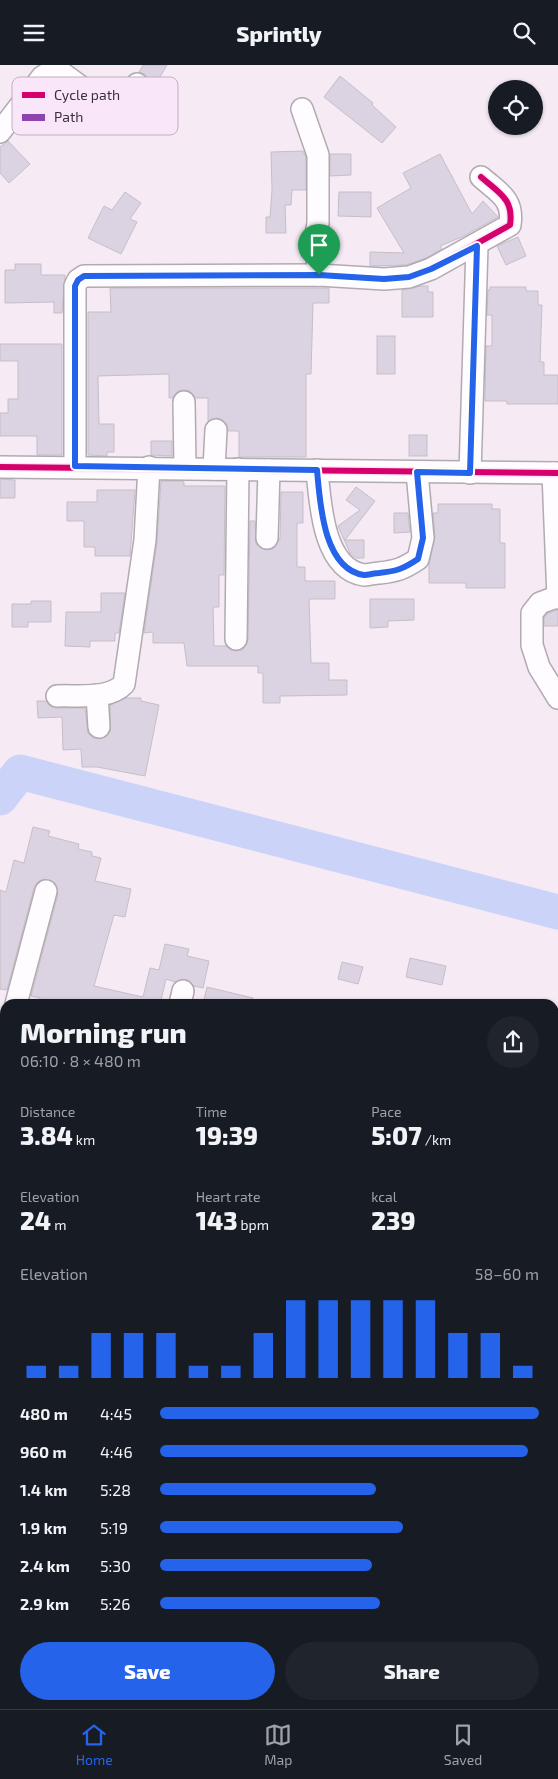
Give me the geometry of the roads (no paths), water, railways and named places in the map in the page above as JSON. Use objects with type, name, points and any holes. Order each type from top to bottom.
[{"type":"street","points":[[42,77],[58,68],[67,77]]},
{"type":"street","points":[[302,109],[318,155],[318,223],[315,241],[319,275]]},
{"type":"street","points":[[0,132],[12,116]]},
{"type":"street","points":[[75,466],[75,286],[78,280],[84,276],[319,275],[384,279],[409,277],[431,269],[477,246],[510,225],[512,211],[506,199],[481,177]]},
{"type":"street","points":[[470,473],[477,246]]},
{"type":"street","points":[[184,402],[185,468]]},
{"type":"street","points":[[214,469],[216,430]]},
{"type":"street","points":[[0,467],[75,466],[556,473],[557,598],[540,603],[532,613],[532,645],[539,667],[558,698]]},
{"type":"street","points":[[57,696],[97,695],[118,691],[124,684],[128,670],[145,540],[149,467]]},
{"type":"street","points":[[236,639],[238,469]]},
{"type":"street","points":[[267,538],[269,470]]},
{"type":"street","points":[[317,470],[320,504],[329,543],[344,566],[364,575],[402,570],[418,559],[423,538],[417,472]]},
{"type":"street","points":[[97,695],[98,727]]},
{"type":"street","points":[[17,999],[46,891]]},
{"type":"waterway","points":[[0,798],[20,772],[558,912]]}]
